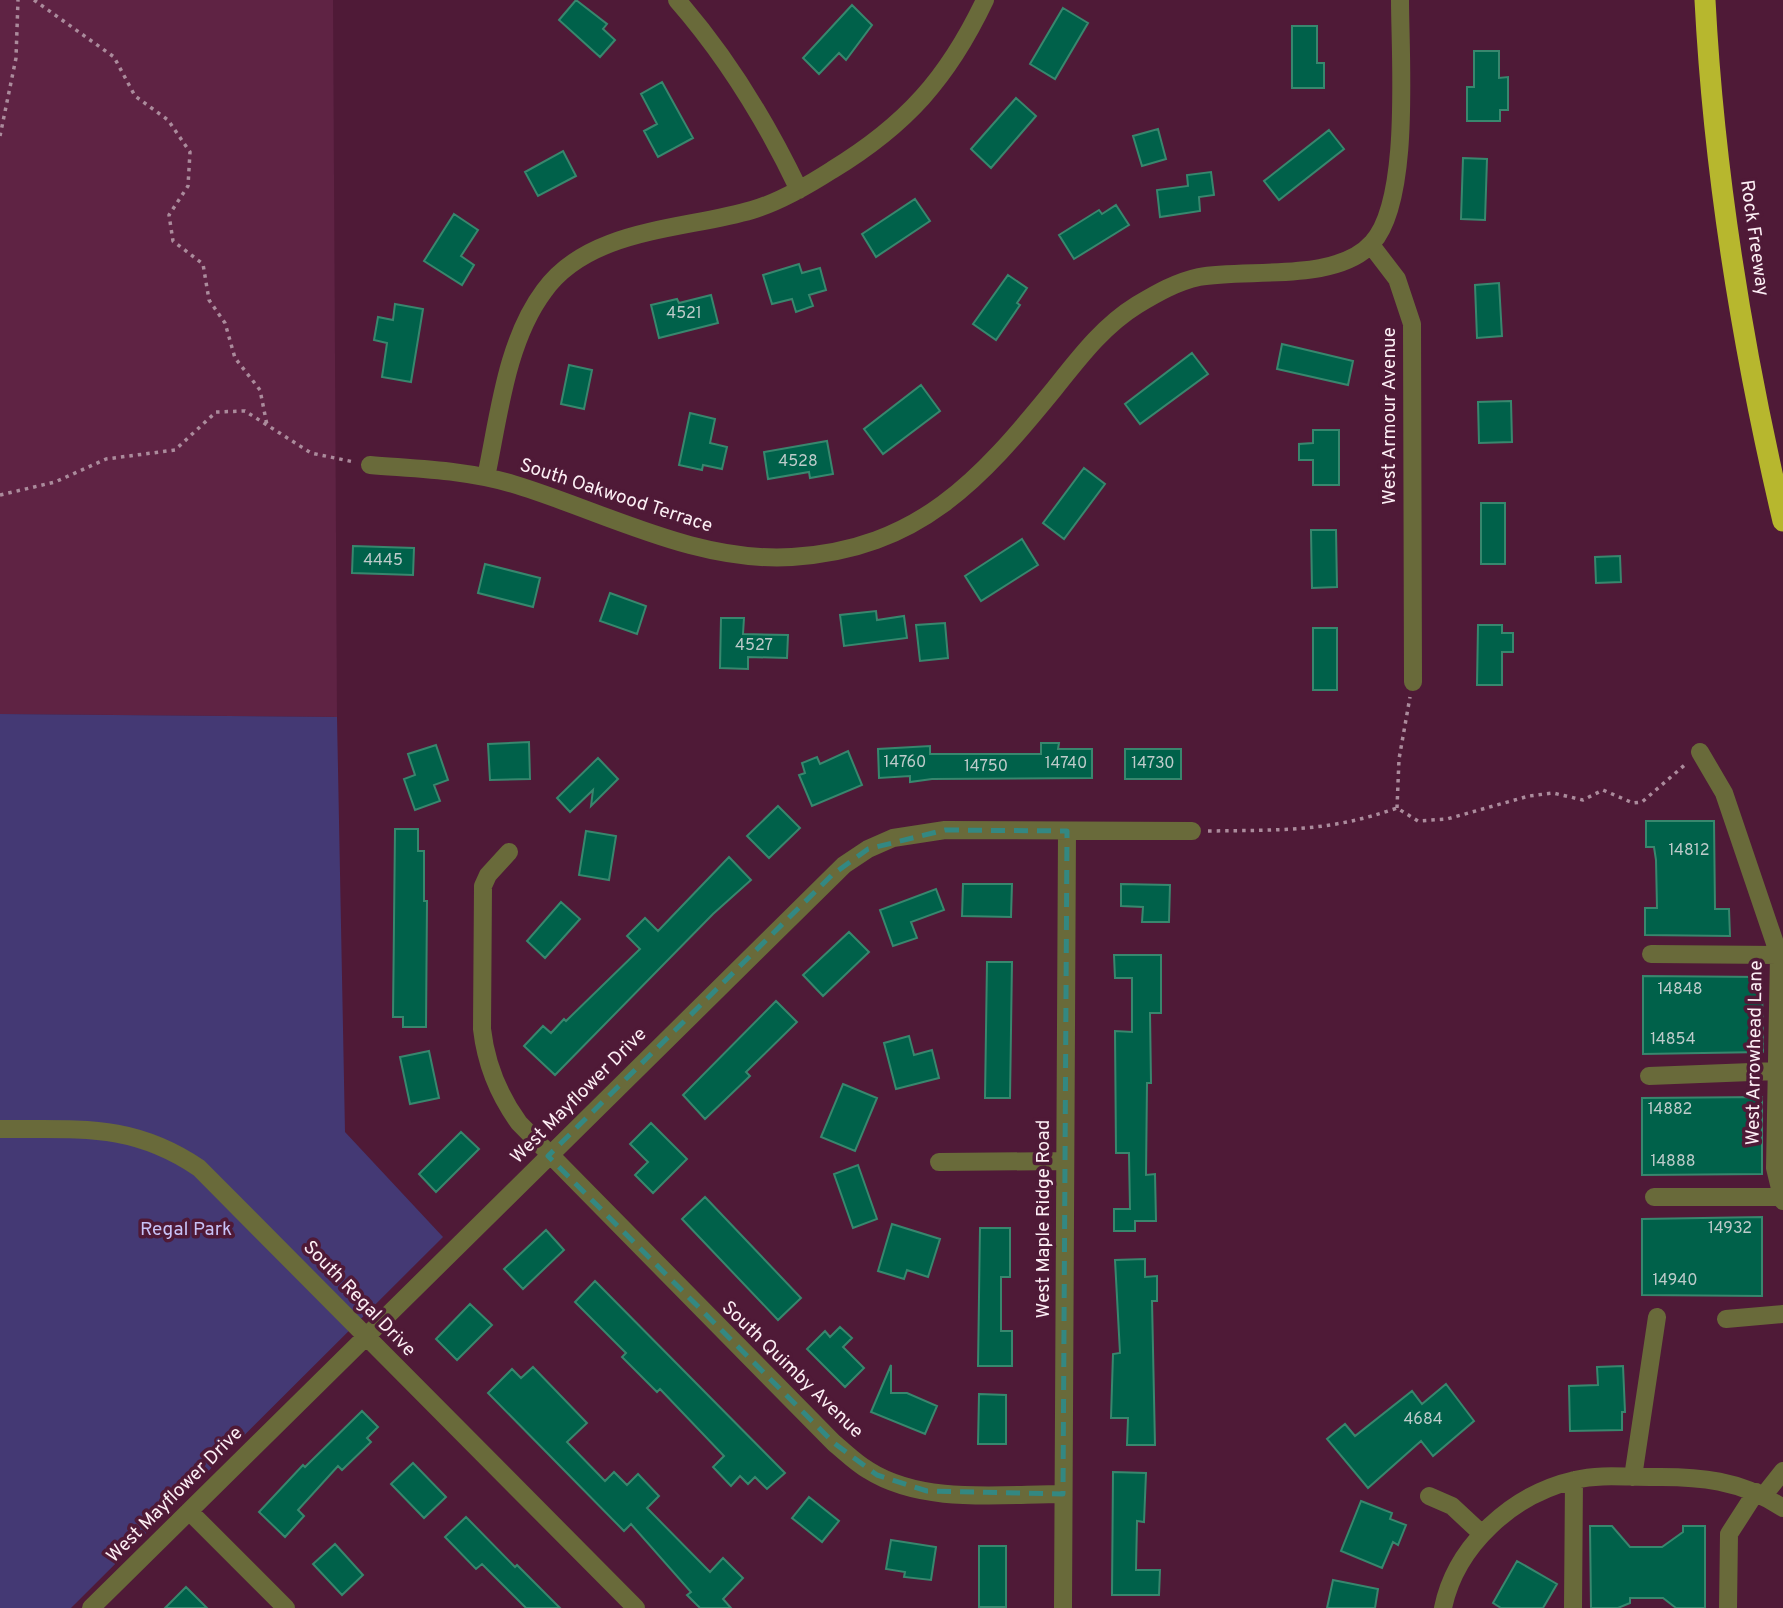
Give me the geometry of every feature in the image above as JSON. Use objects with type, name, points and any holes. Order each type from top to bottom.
[{"type":"highway","name":"Rock Freeway","points":[[1705,0],[1723,191],[1744,329],[1783,521]]},
{"type":"street","points":[[677,0],[702,28],[729,68],[783,157],[799,190]]},
{"type":"street","points":[[486,477],[519,340],[533,309],[555,278],[584,257],[621,241],[750,211],[799,190],[864,151],[910,114],[938,81],[965,43],[985,0]]},
{"type":"street","points":[[1371,245],[1382,230],[1398,166],[1400,0]]},
{"type":"street","name":"South Oakwood Terrace","points":[[370,465],[486,477],[721,552],[793,557],[867,544],[918,521],[972,483],[1000,455],[1103,332],[1157,293],[1176,283],[1202,276],[1300,271],[1331,265],[1358,254],[1371,245]]},
{"type":"street","name":"West Armour Avenue","points":[[1371,245],[1397,279],[1412,324],[1413,681]]},
{"type":"street","name":"West Arrowhead Lane","points":[[1700,752],[1724,793],[1779,955],[1774,1168],[1782,1199]]},
{"type":"street","name":"West Mayflower Drive","points":[[91,1608],[832,876],[868,849],[893,838],[945,830],[1192,831]]},
{"type":"street","name":"West Maple Ridge Road","points":[[1063,1608],[1067,831]]},
{"type":"street","name":"South Quimby Avenue","points":[[509,852],[488,875],[483,886],[482,1029],[485,1052],[506,1105],[548,1156],[834,1443],[867,1470],[898,1484],[927,1491],[1063,1494]]},
{"type":"street","points":[[1651,954],[1779,955]]},
{"type":"street","points":[[1649,1076],[1777,1071]]},
{"type":"street","name":"South Regal Drive","points":[[0,1129],[118,1132],[148,1139],[178,1153],[199,1168],[636,1608]]},
{"type":"street","points":[[939,1162],[1065,1161]]},
{"type":"street","points":[[1654,1197],[1782,1199]]},
{"type":"street","points":[[1726,1319],[1783,1314]]},
{"type":"street","points":[[1633,1476],[1657,1317]]},
{"type":"street","points":[[1728,1608],[1730,1534],[1760,1493],[1783,1471]]},
{"type":"street","points":[[1443,1608],[1454,1577],[1482,1534],[1520,1502],[1574,1480],[1633,1476],[1712,1478],[1760,1493],[1783,1508]]},
{"type":"street","points":[[1573,1608],[1574,1480]]},
{"type":"street","points":[[1429,1496],[1451,1506],[1482,1534]]},
{"type":"street","points":[[189,1511],[286,1608]]},
{"type":"path","points":[[0,136],[16,58],[18,0]]},
{"type":"path","points":[[34,0],[114,57],[135,96],[168,120],[190,152],[188,186],[169,215],[173,241],[203,264],[209,300],[225,323],[235,358],[260,390],[267,425]]},
{"type":"path","points":[[0,495],[55,482],[106,459],[175,450],[216,412],[245,411],[311,453],[370,465]]},
{"type":"path","points":[[1397,808],[1399,759],[1413,681]]},
{"type":"path","points":[[1397,808],[1418,821],[1447,819],[1529,796],[1553,793],[1583,800],[1603,790],[1633,803],[1642,802],[1700,752]]},
{"type":"path","points":[[1192,831],[1312,830],[1363,820],[1397,808]]},
{"type":"highlighted area","points":[[945,830],[1067,831],[1063,1494],[927,1491],[877,1475],[834,1443],[548,1156],[832,875],[868,849]]},
{"type":"shaded area","points":[[0,0],[333,0],[337,717],[0,714]]},
{"type":"green space","name":"Regal Park","points":[[0,714],[337,717],[345,1132],[443,1237],[71,1608],[0,1608]]},
{"type":"building","points":[[576,0],[607,24],[603,29],[615,40],[600,57],[559,20]]},
{"type":"building","points":[[852,5],[872,25],[846,60],[839,53],[819,74],[803,58]]},
{"type":"building","points":[[1063,8],[1088,23],[1055,79],[1030,64]]},
{"type":"building","points":[[1292,26],[1317,26],[1317,63],[1324,63],[1324,88],[1292,88]]},
{"type":"building","points":[[1474,51],[1499,51],[1499,78],[1508,77],[1508,110],[1500,110],[1500,121],[1467,121],[1467,87],[1474,87]]},
{"type":"building","points":[[662,82],[693,138],[658,157],[644,131],[657,124],[641,94]]},
{"type":"building","points":[[1016,98],[1036,116],[991,168],[971,149]]},
{"type":"building","points":[[1158,129],[1166,159],[1142,166],[1133,136]]},
{"type":"building","points":[[1329,130],[1344,149],[1279,200],[1264,181]]},
{"type":"building","points":[[563,151],[576,176],[538,196],[525,172]]},
{"type":"building","points":[[1463,158],[1487,159],[1485,220],[1461,219]]},
{"type":"building","points":[[1211,172],[1214,195],[1199,197],[1200,211],[1160,217],[1157,190],[1188,186],[1187,175]]},
{"type":"building","points":[[915,199],[930,221],[876,257],[862,234]]},
{"type":"building","points":[[1116,205],[1129,225],[1074,259],[1059,235],[1099,210],[1102,214]]},
{"type":"building","points":[[454,214],[478,230],[461,256],[474,265],[462,285],[424,261]]},
{"type":"building","points":[[799,264],[802,273],[820,268],[826,290],[809,295],[813,306],[796,312],[792,299],[772,304],[763,275]]},
{"type":"building","points":[[1008,275],[1027,288],[1017,303],[1020,305],[996,340],[973,324]]},
{"type":"building","points":[[1499,283],[1502,336],[1477,338],[1475,285]]},
{"type":"building","points":[[711,295],[718,323],[659,338],[651,305],[677,299],[679,303]]},
{"type":"building","points":[[395,304],[423,309],[411,382],[382,377],[387,343],[374,340],[378,317],[393,320]]},
{"type":"building","points":[[1282,344],[1353,361],[1348,385],[1277,369]]},
{"type":"building","points":[[1192,353],[1208,374],[1140,424],[1125,404]]},
{"type":"building","points":[[569,365],[592,370],[584,409],[561,404]]},
{"type":"building","points":[[921,385],[940,411],[883,454],[864,429]]},
{"type":"building","points":[[1511,401],[1512,442],[1479,443],[1478,402]]},
{"type":"building","points":[[690,413],[715,419],[710,443],[727,447],[722,469],[703,465],[702,470],[679,465]]},
{"type":"building","points":[[1313,430],[1339,430],[1339,485],[1313,485],[1313,460],[1299,460],[1299,444],[1313,443]]},
{"type":"building","points":[[827,441],[833,474],[810,478],[809,472],[768,479],[764,452]]},
{"type":"building","points":[[1084,468],[1105,484],[1064,539],[1043,523]]},
{"type":"building","points":[[1481,503],[1505,503],[1505,564],[1481,564]]},
{"type":"building","points":[[1311,530],[1336,530],[1337,587],[1312,588]]},
{"type":"building","points":[[1022,539],[1038,565],[981,601],[965,576]]},
{"type":"building","points":[[353,546],[414,548],[413,575],[352,573]]},
{"type":"building","points":[[1620,556],[1621,582],[1596,583],[1595,557]]},
{"type":"building","points":[[485,564],[540,578],[533,607],[478,593]]},
{"type":"building","points":[[610,593],[646,606],[637,634],[600,621]]},
{"type":"building","points":[[876,611],[877,620],[904,616],[907,638],[844,646],[840,615]]},
{"type":"building","points":[[721,618],[744,618],[743,634],[788,635],[787,658],[748,657],[748,669],[720,668]]},
{"type":"building","points":[[945,623],[948,658],[920,661],[916,625]]},
{"type":"building","points":[[1478,625],[1502,625],[1502,633],[1513,633],[1513,652],[1502,652],[1502,685],[1477,685]]},
{"type":"building","points":[[1313,628],[1337,628],[1337,690],[1313,690]]},
{"type":"building","points":[[529,742],[530,779],[490,780],[488,744]]},
{"type":"building","points":[[1041,743],[1059,743],[1058,749],[1092,749],[1092,778],[932,779],[910,782],[910,776],[879,778],[878,749],[930,746],[930,754],[1041,754]]},
{"type":"building","points":[[436,745],[448,780],[434,785],[440,801],[415,810],[404,779],[415,775],[408,754]]},
{"type":"building","points":[[1125,749],[1181,749],[1181,779],[1125,779]]},
{"type":"building","points":[[848,751],[862,785],[812,806],[799,775],[805,773],[802,763],[817,757],[820,764]]},
{"type":"building","points":[[598,758],[618,779],[591,806],[593,790],[570,812],[557,798]]},
{"type":"building","points":[[778,806],[800,828],[769,858],[747,836]]},
{"type":"building","points":[[1646,821],[1714,821],[1715,909],[1729,909],[1730,936],[1645,935],[1645,908],[1657,908],[1656,860],[1654,847],[1646,847]]},
{"type":"building","points":[[395,829],[418,829],[418,851],[424,851],[424,901],[427,901],[426,1027],[403,1027],[403,1017],[393,1017]]},
{"type":"building","points":[[586,831],[616,836],[609,880],[579,875]]},
{"type":"building","points":[[729,857],[751,880],[713,914],[555,1075],[524,1046],[543,1026],[551,1033],[564,1019],[566,1021],[640,949],[627,936],[645,918],[658,931]]},
{"type":"building","points":[[963,884],[1012,884],[1011,917],[962,916]]},
{"type":"building","points":[[1121,884],[1170,885],[1169,922],[1142,922],[1143,907],[1121,906]]},
{"type":"building","points":[[936,889],[944,910],[911,922],[917,938],[893,946],[880,910]]},
{"type":"building","points":[[561,902],[580,919],[545,958],[527,941]]},
{"type":"building","points":[[849,932],[869,952],[823,996],[803,975]]},
{"type":"building","points":[[1114,955],[1161,955],[1161,1013],[1150,1013],[1151,1083],[1147,1083],[1146,1175],[1155,1174],[1156,1221],[1135,1221],[1135,1231],[1114,1231],[1114,1209],[1130,1209],[1129,1153],[1116,1153],[1115,1031],[1132,1032],[1132,978],[1115,978]]},
{"type":"building","points":[[987,962],[1012,962],[1010,1098],[985,1098]]},
{"type":"building","points":[[1643,976],[1762,977],[1763,1052],[1643,1054]]},
{"type":"building","points":[[776,1001],[797,1022],[746,1072],[750,1076],[705,1119],[683,1095]]},
{"type":"building","points":[[909,1036],[914,1055],[932,1050],[939,1078],[896,1089],[884,1043]]},
{"type":"building","points":[[429,1051],[439,1098],[410,1104],[400,1057]]},
{"type":"building","points":[[843,1084],[877,1098],[855,1151],[821,1137]]},
{"type":"building","points":[[1762,1097],[1762,1174],[1642,1175],[1642,1098]]},
{"type":"building","points":[[651,1123],[687,1159],[653,1193],[635,1175],[648,1162],[630,1144]]},
{"type":"building","points":[[461,1132],[479,1149],[436,1192],[419,1174]]},
{"type":"building","points":[[858,1165],[877,1219],[853,1228],[834,1174]]},
{"type":"building","points":[[705,1197],[801,1298],[778,1320],[682,1219]]},
{"type":"building","points":[[1762,1217],[1762,1296],[1642,1295],[1642,1219]]},
{"type":"building","points":[[892,1224],[940,1239],[928,1277],[907,1270],[904,1279],[878,1271]]},
{"type":"building","points":[[980,1228],[1010,1228],[1010,1277],[1001,1277],[1001,1331],[1012,1331],[1012,1366],[978,1366]]},
{"type":"building","points":[[546,1230],[564,1250],[523,1289],[504,1269]]},
{"type":"building","points":[[1145,1259],[1145,1277],[1157,1276],[1157,1301],[1152,1301],[1155,1445],[1127,1445],[1128,1418],[1111,1418],[1113,1354],[1120,1353],[1115,1260]]},
{"type":"building","points":[[595,1281],[785,1473],[767,1489],[755,1477],[748,1484],[740,1476],[731,1486],[713,1467],[724,1456],[660,1389],[657,1392],[622,1357],[626,1353],[575,1302]]},
{"type":"building","points":[[470,1304],[492,1325],[457,1360],[436,1339]]},
{"type":"building","points":[[840,1327],[852,1338],[843,1347],[864,1368],[845,1387],[807,1349],[825,1331],[830,1337]]},
{"type":"building","points":[[891,1365],[891,1393],[907,1393],[937,1406],[925,1434],[871,1412]]},
{"type":"building","points":[[1623,1366],[1625,1412],[1622,1412],[1622,1430],[1570,1431],[1569,1386],[1598,1385],[1597,1367]]},
{"type":"building","points":[[533,1367],[587,1423],[567,1442],[605,1481],[614,1472],[627,1485],[638,1474],[659,1496],[647,1508],[710,1572],[723,1558],[743,1578],[723,1599],[731,1608],[700,1608],[687,1595],[691,1592],[631,1524],[624,1531],[488,1393],[512,1369],[521,1378]]},
{"type":"building","points":[[1446,1384],[1474,1421],[1433,1456],[1421,1441],[1368,1488],[1327,1439],[1345,1424],[1355,1436],[1412,1391],[1422,1404]]},
{"type":"building","points":[[979,1394],[1006,1395],[1006,1444],[978,1444]]},
{"type":"building","points":[[362,1411],[378,1427],[367,1438],[371,1442],[342,1470],[338,1466],[298,1510],[304,1516],[285,1537],[259,1512],[303,1465],[305,1467]]},
{"type":"building","points":[[413,1463],[446,1497],[424,1518],[391,1484]]},
{"type":"building","points":[[1113,1472],[1146,1473],[1144,1522],[1137,1521],[1136,1570],[1160,1570],[1159,1595],[1112,1595]]},
{"type":"building","points":[[809,1497],[839,1521],[822,1542],[792,1518]]},
{"type":"building","points":[[1361,1501],[1392,1513],[1390,1519],[1406,1525],[1398,1545],[1393,1542],[1382,1568],[1341,1551]]},
{"type":"building","points":[[466,1517],[560,1608],[526,1608],[482,1564],[476,1569],[445,1537]]},
{"type":"building","points":[[1590,1526],[1612,1526],[1630,1547],[1662,1547],[1683,1532],[1683,1526],[1705,1526],[1705,1608],[1676,1608],[1663,1598],[1630,1598],[1630,1603],[1618,1608],[1591,1608]]},
{"type":"building","points":[[891,1540],[936,1547],[931,1580],[904,1577],[905,1572],[886,1569]]},
{"type":"building","points":[[335,1544],[363,1575],[342,1595],[313,1564]]},
{"type":"building","points":[[979,1546],[1006,1546],[1006,1607],[979,1607]]},
{"type":"building","points":[[1517,1561],[1557,1584],[1543,1608],[1501,1608],[1493,1603]]},
{"type":"building","points":[[1333,1580],[1378,1589],[1375,1608],[1327,1608]]},
{"type":"building","points":[[186,1587],[207,1608],[165,1608]]}]
